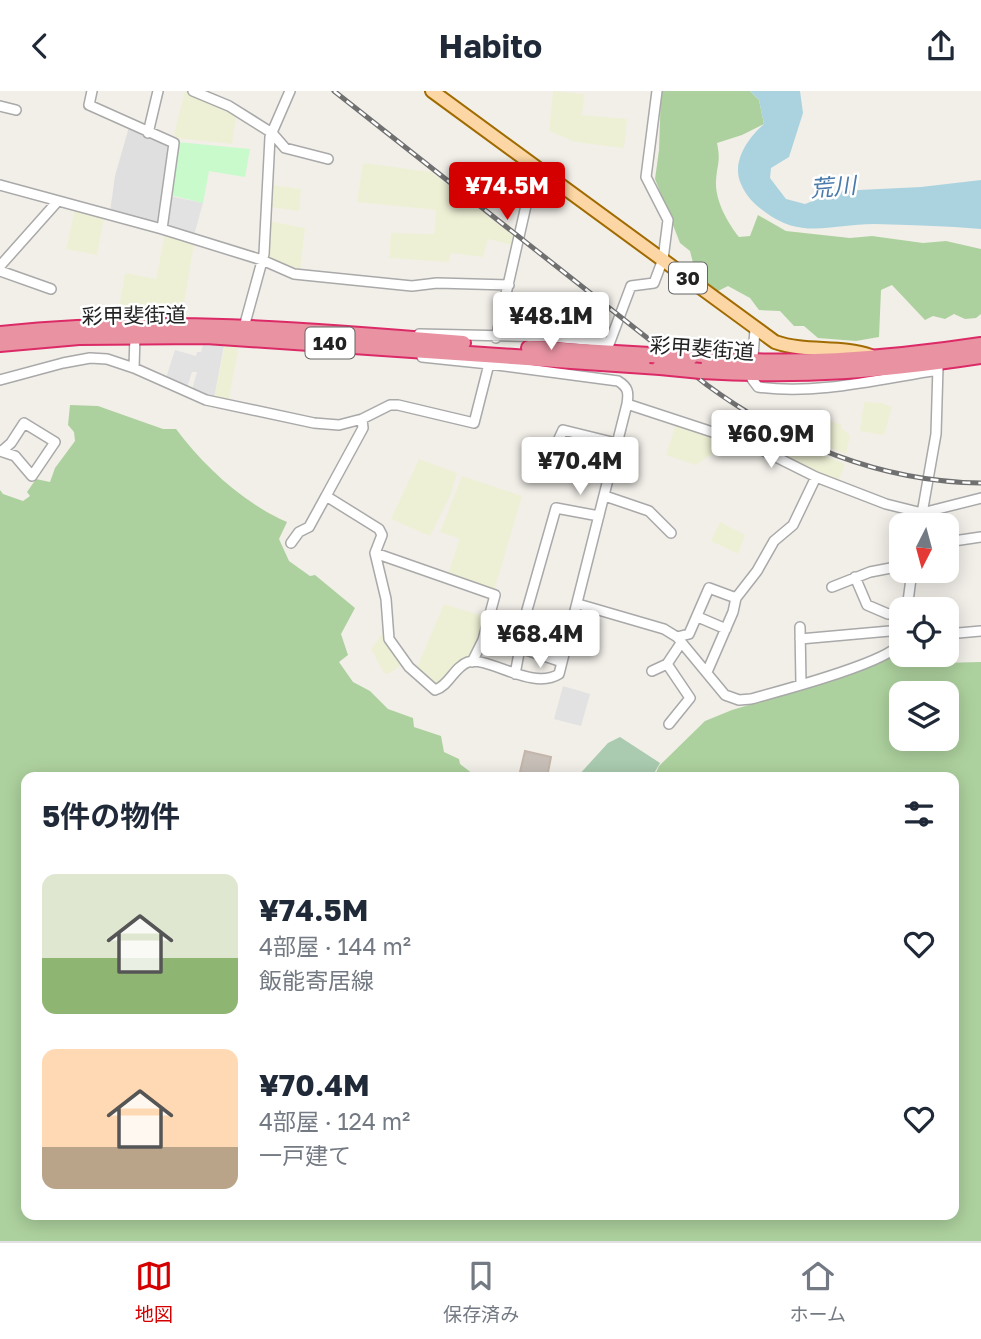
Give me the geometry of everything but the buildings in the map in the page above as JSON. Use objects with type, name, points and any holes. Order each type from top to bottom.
[{"type":"highway","name":"彩甲斐街道","points":[[0,334],[136,324],[244,327],[701,371],[802,375],[981,356]]},
{"type":"highway","name":"彩甲斐街道","points":[[0,344],[135,335],[415,344],[785,364],[878,365]]},
{"type":"highway","name":"彩甲斐街道","points":[[939,361],[981,345]]},
{"type":"main road","name":"30","points":[[432,91],[775,342],[789,347],[858,352],[878,365]]},
{"type":"street","points":[[92,91],[89,105],[174,143],[163,229]]},
{"type":"street","points":[[148,133],[158,91]]},
{"type":"street","points":[[193,91],[229,107],[272,133],[285,148],[328,159]]},
{"type":"street","points":[[244,327],[262,260],[272,133],[290,91]]},
{"type":"street","points":[[326,496],[379,529],[382,535],[375,553],[386,599],[388,639],[409,667],[435,690],[440,689],[460,667],[472,662],[546,680],[559,674],[629,393],[625,386],[605,374],[427,358],[419,356],[415,344],[419,333],[432,333],[496,338],[539,337],[608,344],[631,286],[654,283],[663,259],[668,220],[646,177],[657,91]]},
{"type":"street","points":[[0,106],[16,110]]},
{"type":"street","points":[[496,338],[535,166]]},
{"type":"street","points":[[0,185],[163,229],[262,260],[294,274],[394,285],[509,285]]},
{"type":"street","points":[[51,289],[0,268],[57,202]]},
{"type":"street","points":[[753,357],[755,329]]},
{"type":"street","points":[[134,368],[135,335]]},
{"type":"street","points":[[0,380],[90,358],[107,359],[229,407],[339,425],[362,419],[390,405],[398,405],[474,423],[489,364]]},
{"type":"street","points":[[752,379],[758,387],[804,389],[854,384],[939,361],[936,434],[922,513]]},
{"type":"street","points":[[627,404],[752,445],[816,477],[886,504],[922,513],[981,498]]},
{"type":"street","points":[[291,544],[299,532],[309,527],[363,428],[362,419]]},
{"type":"street","points":[[24,423],[55,442],[32,476],[20,460],[1,451],[11,443],[24,423]]},
{"type":"street","points":[[558,477],[563,457],[557,443],[563,430],[617,443]]},
{"type":"street","points":[[707,672],[733,612],[736,598],[757,571],[774,541],[793,525],[816,477]]},
{"type":"street","points":[[605,496],[649,511],[671,533]]},
{"type":"street","points":[[515,674],[527,610],[556,508],[599,516]]},
{"type":"street","points":[[959,540],[981,537]]},
{"type":"street","points":[[375,553],[495,595],[472,662]]},
{"type":"street","points":[[832,587],[889,567]]},
{"type":"street","points":[[855,577],[867,605],[889,614]]},
{"type":"street","points":[[652,671],[667,663],[679,640],[689,634],[709,588],[736,598]]},
{"type":"street","points":[[578,604],[664,629],[679,640],[725,695],[739,700],[834,675],[889,653]]},
{"type":"street","points":[[698,617],[726,629]]},
{"type":"street","points":[[800,627],[801,684]]},
{"type":"street","points":[[800,639],[889,631]]},
{"type":"street","points":[[959,634],[981,631]]},
{"type":"street","points":[[520,648],[562,662]]},
{"type":"street","points":[[667,663],[690,698],[669,724]]},
{"type":"shaded area","points":[[129,127],[167,141],[170,147],[159,221],[155,224],[110,212],[115,176]]},
{"type":"shaded area","points":[[170,196],[203,203],[194,235],[166,227]]},
{"type":"shaded area","points":[[203,345],[224,345],[214,398],[192,390],[197,372],[192,372],[187,387],[166,378],[175,350],[196,356]]},
{"type":"shaded area","points":[[563,686],[590,694],[581,726],[554,719]]},
{"type":"green space","points":[[185,91],[236,116],[232,144],[176,138],[174,134]]},
{"type":"green space","points":[[553,91],[584,94],[582,115],[627,119],[624,148],[575,142],[549,131]]},
{"type":"green space","points":[[661,91],[750,91],[759,100],[764,124],[717,143],[717,196],[726,218],[739,237],[750,236],[758,215],[786,231],[850,238],[872,236],[923,243],[946,241],[981,249],[981,314],[976,318],[965,319],[954,314],[945,319],[933,316],[925,320],[892,285],[881,290],[879,337],[856,341],[818,338],[804,326],[794,326],[780,311],[759,310],[750,298],[728,286],[718,291],[709,290],[696,275],[690,251],[680,243],[655,179]]},
{"type":"green space","points":[[177,142],[250,149],[245,177],[209,171],[203,203],[170,195]]},
{"type":"green space","points":[[363,163],[431,172],[515,237],[513,245],[488,239],[483,257],[451,253],[449,262],[389,258],[391,233],[434,234],[436,210],[357,202]]},
{"type":"green space","points":[[272,185],[301,189],[299,211],[269,207]]},
{"type":"green space","points":[[75,209],[104,217],[97,255],[66,249]]},
{"type":"green space","points":[[268,221],[305,228],[300,271],[267,257]]},
{"type":"green space","points":[[165,234],[194,244],[182,315],[118,314],[125,273],[156,279]]},
{"type":"green space","points":[[225,345],[236,346],[238,351],[228,402],[214,398]]},
{"type":"green space","points":[[864,402],[882,403],[892,407],[884,435],[860,431]]},
{"type":"green space","points":[[70,405],[98,406],[163,429],[176,429],[199,456],[240,494],[287,522],[279,539],[289,561],[310,576],[315,575],[355,608],[341,634],[348,655],[339,662],[353,682],[370,691],[388,709],[413,718],[414,727],[441,736],[444,752],[459,759],[460,764],[470,772],[21,772],[21,1220],[959,1220],[959,772],[656,772],[659,766],[705,721],[732,710],[817,685],[889,656],[889,667],[959,667],[959,663],[981,662],[981,1241],[0,1241],[0,490],[3,494],[23,501],[30,496],[27,492],[36,479],[50,482],[55,468],[75,441],[74,432],[68,425]]},
{"type":"green space","points":[[827,420],[842,425],[841,428],[850,435],[846,454],[821,445]]},
{"type":"green space","points":[[676,424],[718,438],[713,453],[696,465],[666,455]]},
{"type":"green space","points":[[586,438],[608,444],[601,470],[580,465]]},
{"type":"green space","points":[[789,441],[845,464],[838,482],[783,454]]},
{"type":"green space","points":[[419,459],[457,473],[451,494],[430,536],[391,519]]},
{"type":"green space","points":[[462,476],[522,496],[494,591],[447,576],[460,539],[440,532]]},
{"type":"green space","points":[[720,522],[745,535],[738,554],[711,541]]},
{"type":"green space","points":[[444,604],[486,617],[487,620],[469,660],[437,687],[416,670]]},
{"type":"green space","points":[[382,634],[402,665],[388,674],[384,673],[371,649]]},
{"type":"green space","points":[[620,737],[660,763],[655,772],[582,772],[608,743]]},
{"type":"water","points":[[750,91],[800,91],[803,113],[789,157],[771,168],[770,178],[786,199],[805,204],[838,191],[921,187],[981,180],[981,229],[874,224],[818,229],[792,226],[779,221],[751,200],[738,176],[743,151],[752,136],[764,124],[759,100]]},
{"type":"railway","points":[[334,91],[737,406],[802,441],[871,467],[944,481],[981,483]]},
{"type":"water label","name":"荒川","points":[[833,187]]}]
